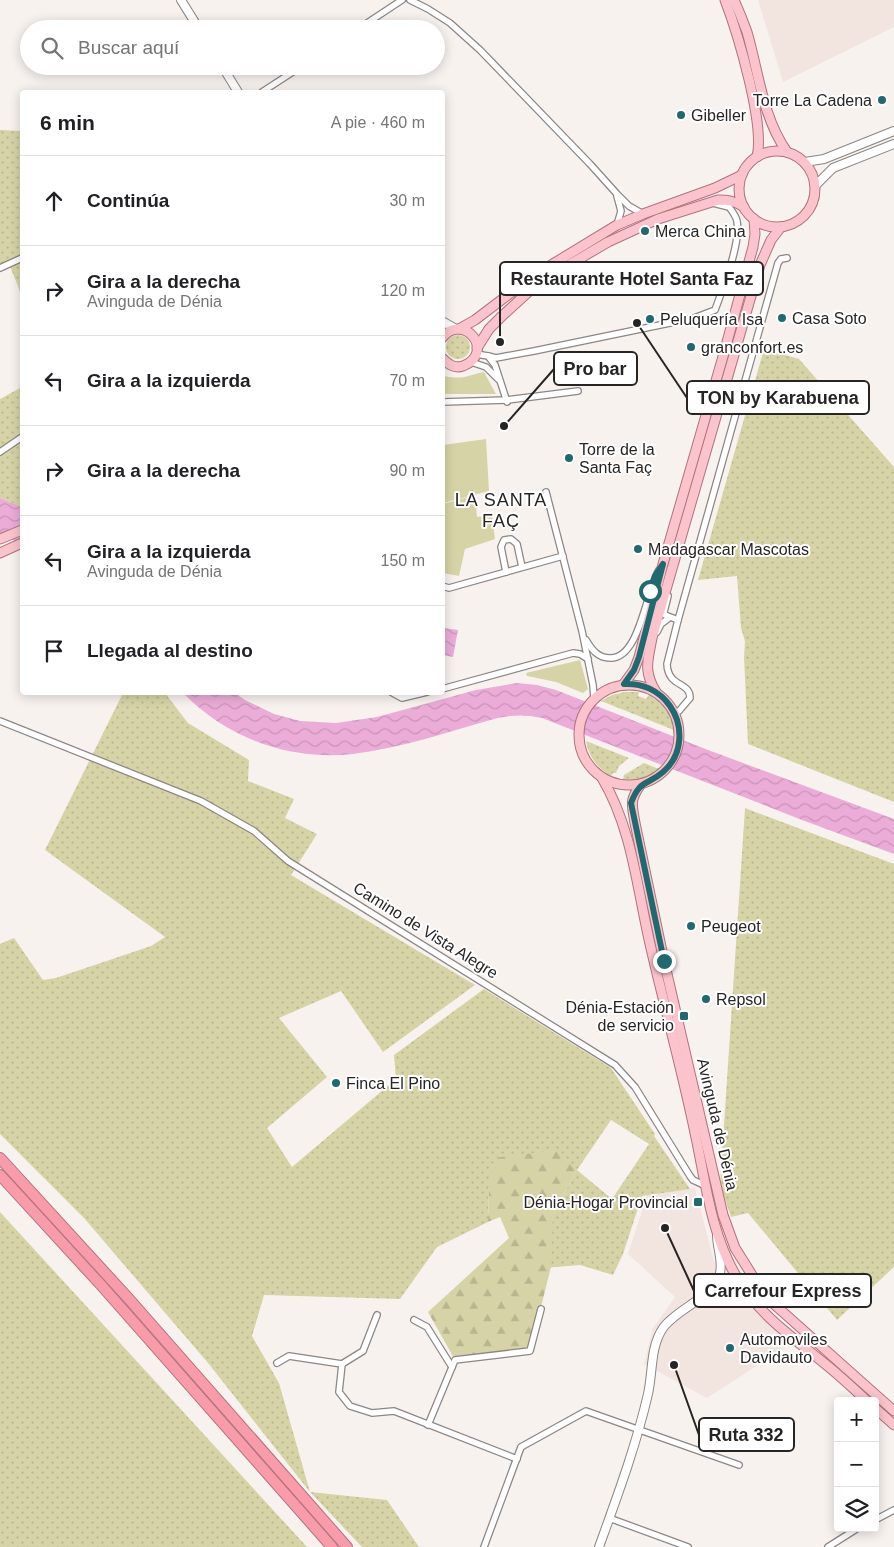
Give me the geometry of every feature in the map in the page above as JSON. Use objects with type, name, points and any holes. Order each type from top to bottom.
[{"type":"highway","points":[[0,1158],[129,1299],[347,1547]]},
{"type":"highway","points":[[0,1175],[101,1285],[332,1547]]},
{"type":"main road","points":[[181,0],[193,20]]},
{"type":"main road","points":[[726,0],[734,22],[753,101],[759,138],[757,157]]},
{"type":"main road","points":[[734,0],[746,32],[769,120],[776,137],[787,152]]},
{"type":"main road","points":[[228,75],[237,90]]},
{"type":"main road","points":[[804,162],[824,159],[894,131]]},
{"type":"main road","points":[[815,186],[833,168],[894,144]]},
{"type":"main road","points":[[656,692],[648,676],[647,668],[652,638],[760,265],[771,240],[781,227],[799,220],[811,205],[814,196],[814,178],[804,162],[799,158],[787,152],[771,151],[757,157],[742,175],[740,197],[744,207]]},
{"type":"main road","points":[[445,334],[475,320],[533,276],[617,225],[715,188],[742,175]]},
{"type":"main road","points":[[445,363],[459,367],[471,362],[489,329],[535,286],[608,242],[658,219],[727,200],[737,202],[754,219],[764,224],[781,227]]},
{"type":"main road","points":[[624,684],[634,670],[639,657],[663,564],[748,270],[755,234],[754,219]]},
{"type":"main road","points":[[445,322],[467,331],[472,335],[476,341],[477,351]]},
{"type":"main road","points":[[0,539],[20,531]]},
{"type":"main road","points":[[1,553],[20,545]]},
{"type":"main road","points":[[624,684],[637,685],[656,692],[667,701],[674,712],[680,732],[675,757],[665,771],[650,781],[641,784],[623,785],[602,778],[589,766],[584,758],[579,737],[583,714],[593,700],[607,689],[624,684]]},
{"type":"main road","name":"Avinguda de Dénia","points":[[602,778],[613,796],[625,828],[717,1231],[737,1277],[748,1294],[793,1340],[824,1362],[863,1397]]},
{"type":"main road","name":"Avinguda de Dénia","points":[[641,784],[631,803],[635,823],[664,961],[723,1215],[735,1248],[757,1284],[775,1305],[894,1411]]},
{"type":"main road","points":[[599,1547],[638,1429],[648,1392],[656,1341],[664,1326],[715,1284],[721,1272],[717,1248],[717,1231]]},
{"type":"main road","points":[[706,1293],[737,1277],[747,1281],[769,1307],[783,1319],[795,1323]]},
{"type":"main road","points":[[698,1299],[728,1291],[748,1294]]},
{"type":"main road","points":[[879,1412],[894,1425]]},
{"type":"street","points":[[372,20],[402,0]]},
{"type":"street","points":[[410,0],[428,8],[450,23],[480,50],[617,194],[630,206],[643,214]]},
{"type":"street","points":[[265,90],[288,75]]},
{"type":"street","points":[[617,194],[622,211],[617,225]]},
{"type":"street","points":[[477,351],[496,358],[694,318],[715,310],[730,268],[738,231],[737,219],[729,207],[711,203]]},
{"type":"street","points":[[674,712],[679,711],[690,698],[690,692],[675,682],[667,671],[667,664],[778,263],[781,259],[787,258]]},
{"type":"street","points":[[0,268],[20,259]]},
{"type":"street","points":[[488,356],[495,365],[507,402]]},
{"type":"street","points":[[471,362],[486,367],[498,379]]},
{"type":"street","points":[[445,402],[507,402],[578,391]]},
{"type":"street","points":[[0,452],[20,437]]},
{"type":"street","points":[[546,492],[583,635],[593,685],[593,700]]},
{"type":"street","points":[[506,572],[501,547],[504,540],[511,539],[517,544],[522,567]]},
{"type":"street","points":[[445,587],[449,588],[563,556]]},
{"type":"street","points":[[583,635],[596,654],[602,657],[616,658],[622,655],[633,642],[655,576],[663,564]]},
{"type":"street","points":[[668,578],[670,592],[664,612],[669,618],[678,620]]},
{"type":"street","points":[[652,638],[661,624],[669,618]]},
{"type":"street","points":[[445,688],[573,653],[580,648],[583,635]]},
{"type":"street","points":[[573,653],[580,654],[588,659]]},
{"type":"street","points":[[396,695],[402,698],[414,695]]},
{"type":"street","name":"Camino de Vista Alegre","points":[[0,721],[202,801],[254,830],[288,861],[615,1064],[635,1087],[693,1180],[706,1186]]},
{"type":"street","points":[[428,1425],[455,1360],[530,1351],[541,1309]]},
{"type":"street","points":[[277,1363],[289,1356],[342,1364],[363,1351],[377,1316]]},
{"type":"street","points":[[414,1320],[427,1327],[452,1367]]},
{"type":"street","points":[[342,1364],[339,1392],[350,1406],[372,1414],[394,1411],[517,1459]]},
{"type":"street","points":[[484,1547],[521,1447],[586,1411],[739,1465]]},
{"type":"street","points":[[879,1518],[894,1510]]},
{"type":"street","points":[[610,1518],[688,1547]]},
{"type":"street","points":[[828,1547],[852,1532]]},
{"type":"shaded area","points":[[758,0],[894,0],[894,27],[783,82]]},
{"type":"shaded area","points":[[695,1188],[716,1269],[790,1343],[707,1398],[644,1364],[653,1328],[675,1297],[628,1254],[647,1195]]},
{"type":"green space","points":[[0,130],[20,131],[20,291],[9,264],[0,267]]},
{"type":"green space","points":[[458,335],[467,338],[470,347],[467,356],[458,359],[449,356],[446,347],[449,338]]},
{"type":"green space","points":[[764,349],[799,359],[894,467],[894,802],[748,744],[745,641],[741,628],[737,576],[698,580]]},
{"type":"green space","points":[[484,372],[496,394],[445,394],[445,376],[462,377]]},
{"type":"green space","points":[[20,388],[20,506],[0,498],[0,399]]},
{"type":"green space","points":[[486,439],[489,491],[445,502],[445,445]]},
{"type":"green space","points":[[475,495],[477,517],[492,515],[495,539],[465,549],[459,576],[445,573],[445,503]]},
{"type":"green space","points":[[580,660],[588,689],[583,693],[556,682],[527,676],[526,673]]},
{"type":"green space","points":[[625,692],[639,692],[638,696],[646,699],[649,695],[654,698],[668,714],[674,730],[601,701],[612,695]]},
{"type":"green space","points":[[122,695],[167,695],[188,723],[249,760],[248,781],[294,799],[285,818],[317,834],[291,875],[475,985],[383,1052],[341,991],[279,1018],[327,1077],[267,1128],[292,1167],[396,1079],[394,1055],[484,989],[611,1068],[690,1189],[642,1196],[623,1254],[613,1275],[580,1265],[545,1268],[553,1214],[577,1170],[489,1183],[488,1222],[437,1247],[400,1299],[264,1295],[252,1336],[279,1383],[310,1492],[208,1363],[84,1218],[0,1134],[0,944],[14,938],[43,980],[56,978],[151,946],[165,937],[45,850]],"holes":[[[611,1120],[649,1144],[612,1199],[577,1170]]]},
{"type":"green space","points":[[586,741],[629,758],[611,776],[594,762]]},
{"type":"green space","points":[[644,763],[659,769],[651,775],[642,778],[633,780],[623,779],[624,775]]},
{"type":"green space","points":[[745,808],[894,864],[894,1267],[837,1320],[748,1213],[731,1217],[720,1185]]},
{"type":"green space","points":[[559,1150],[577,1170],[553,1214],[551,1267],[530,1351],[455,1360],[428,1312],[509,1238],[500,1217],[488,1222],[489,1183],[494,1158]]},
{"type":"green space","points":[[0,1212],[307,1547],[0,1547]]},
{"type":"green space","points":[[310,1492],[387,1500],[419,1547],[362,1547]]},
{"type":"water","points":[[0,498],[20,506],[20,543],[0,534]]},
{"type":"water","points":[[445,628],[458,630],[453,657],[445,655]]},
{"type":"water","points":[[517,683],[537,685],[556,690],[708,750],[894,819],[894,854],[542,718],[512,716],[494,719],[389,748],[353,754],[306,754],[283,750],[239,734],[200,709],[185,695],[238,695],[274,714],[300,721],[336,723],[377,717],[476,690]]},
{"type":"place","name":"Torre La Cadena","points":[[882,100]]},
{"type":"place","name":"Gibeller","points":[[681,115]]},
{"type":"place","name":"Merca China","points":[[645,231]]},
{"type":"place","name":"Casa Soto","points":[[782,318]]},
{"type":"place","name":"Peluquería Isa","points":[[650,319]]},
{"type":"place","name":"TON by Karabuena","points":[[637,323]]},
{"type":"place","name":"Restaurante Hotel Santa Faz","points":[[500,342]]},
{"type":"place","name":"granconfort.es","points":[[691,347]]},
{"type":"place","name":"Pro bar","points":[[504,426]]},
{"type":"place","name":"Torre de la Santa Faç","points":[[569,458]]},
{"type":"place","name":"Madagascar Mascotas","points":[[638,549]]},
{"type":"place","name":"Peugeot","points":[[691,926]]},
{"type":"place","name":"Repsol","points":[[706,999]]},
{"type":"place","name":"Dénia-Estación de servicio","points":[[684,1016]]},
{"type":"place","name":"Finca El Pino","points":[[336,1083]]},
{"type":"place","name":"Dénia-Hogar Provincial","points":[[698,1202]]},
{"type":"place","name":"Carrefour Express","points":[[665,1228]]},
{"type":"place","name":"Automoviles Davidauto","points":[[730,1348]]},
{"type":"place","name":"Ruta 332","points":[[674,1365]]},
{"type":"district","name":"LA SANTA FAÇ","points":[[501,510]]},
{"type":"route","points":[[650,591],[655,576],[663,564],[639,657],[634,670],[624,684],[644,686],[656,692],[667,701],[677,717],[680,732],[678,749],[670,765],[658,777],[641,784],[631,803],[664,961]]}]
